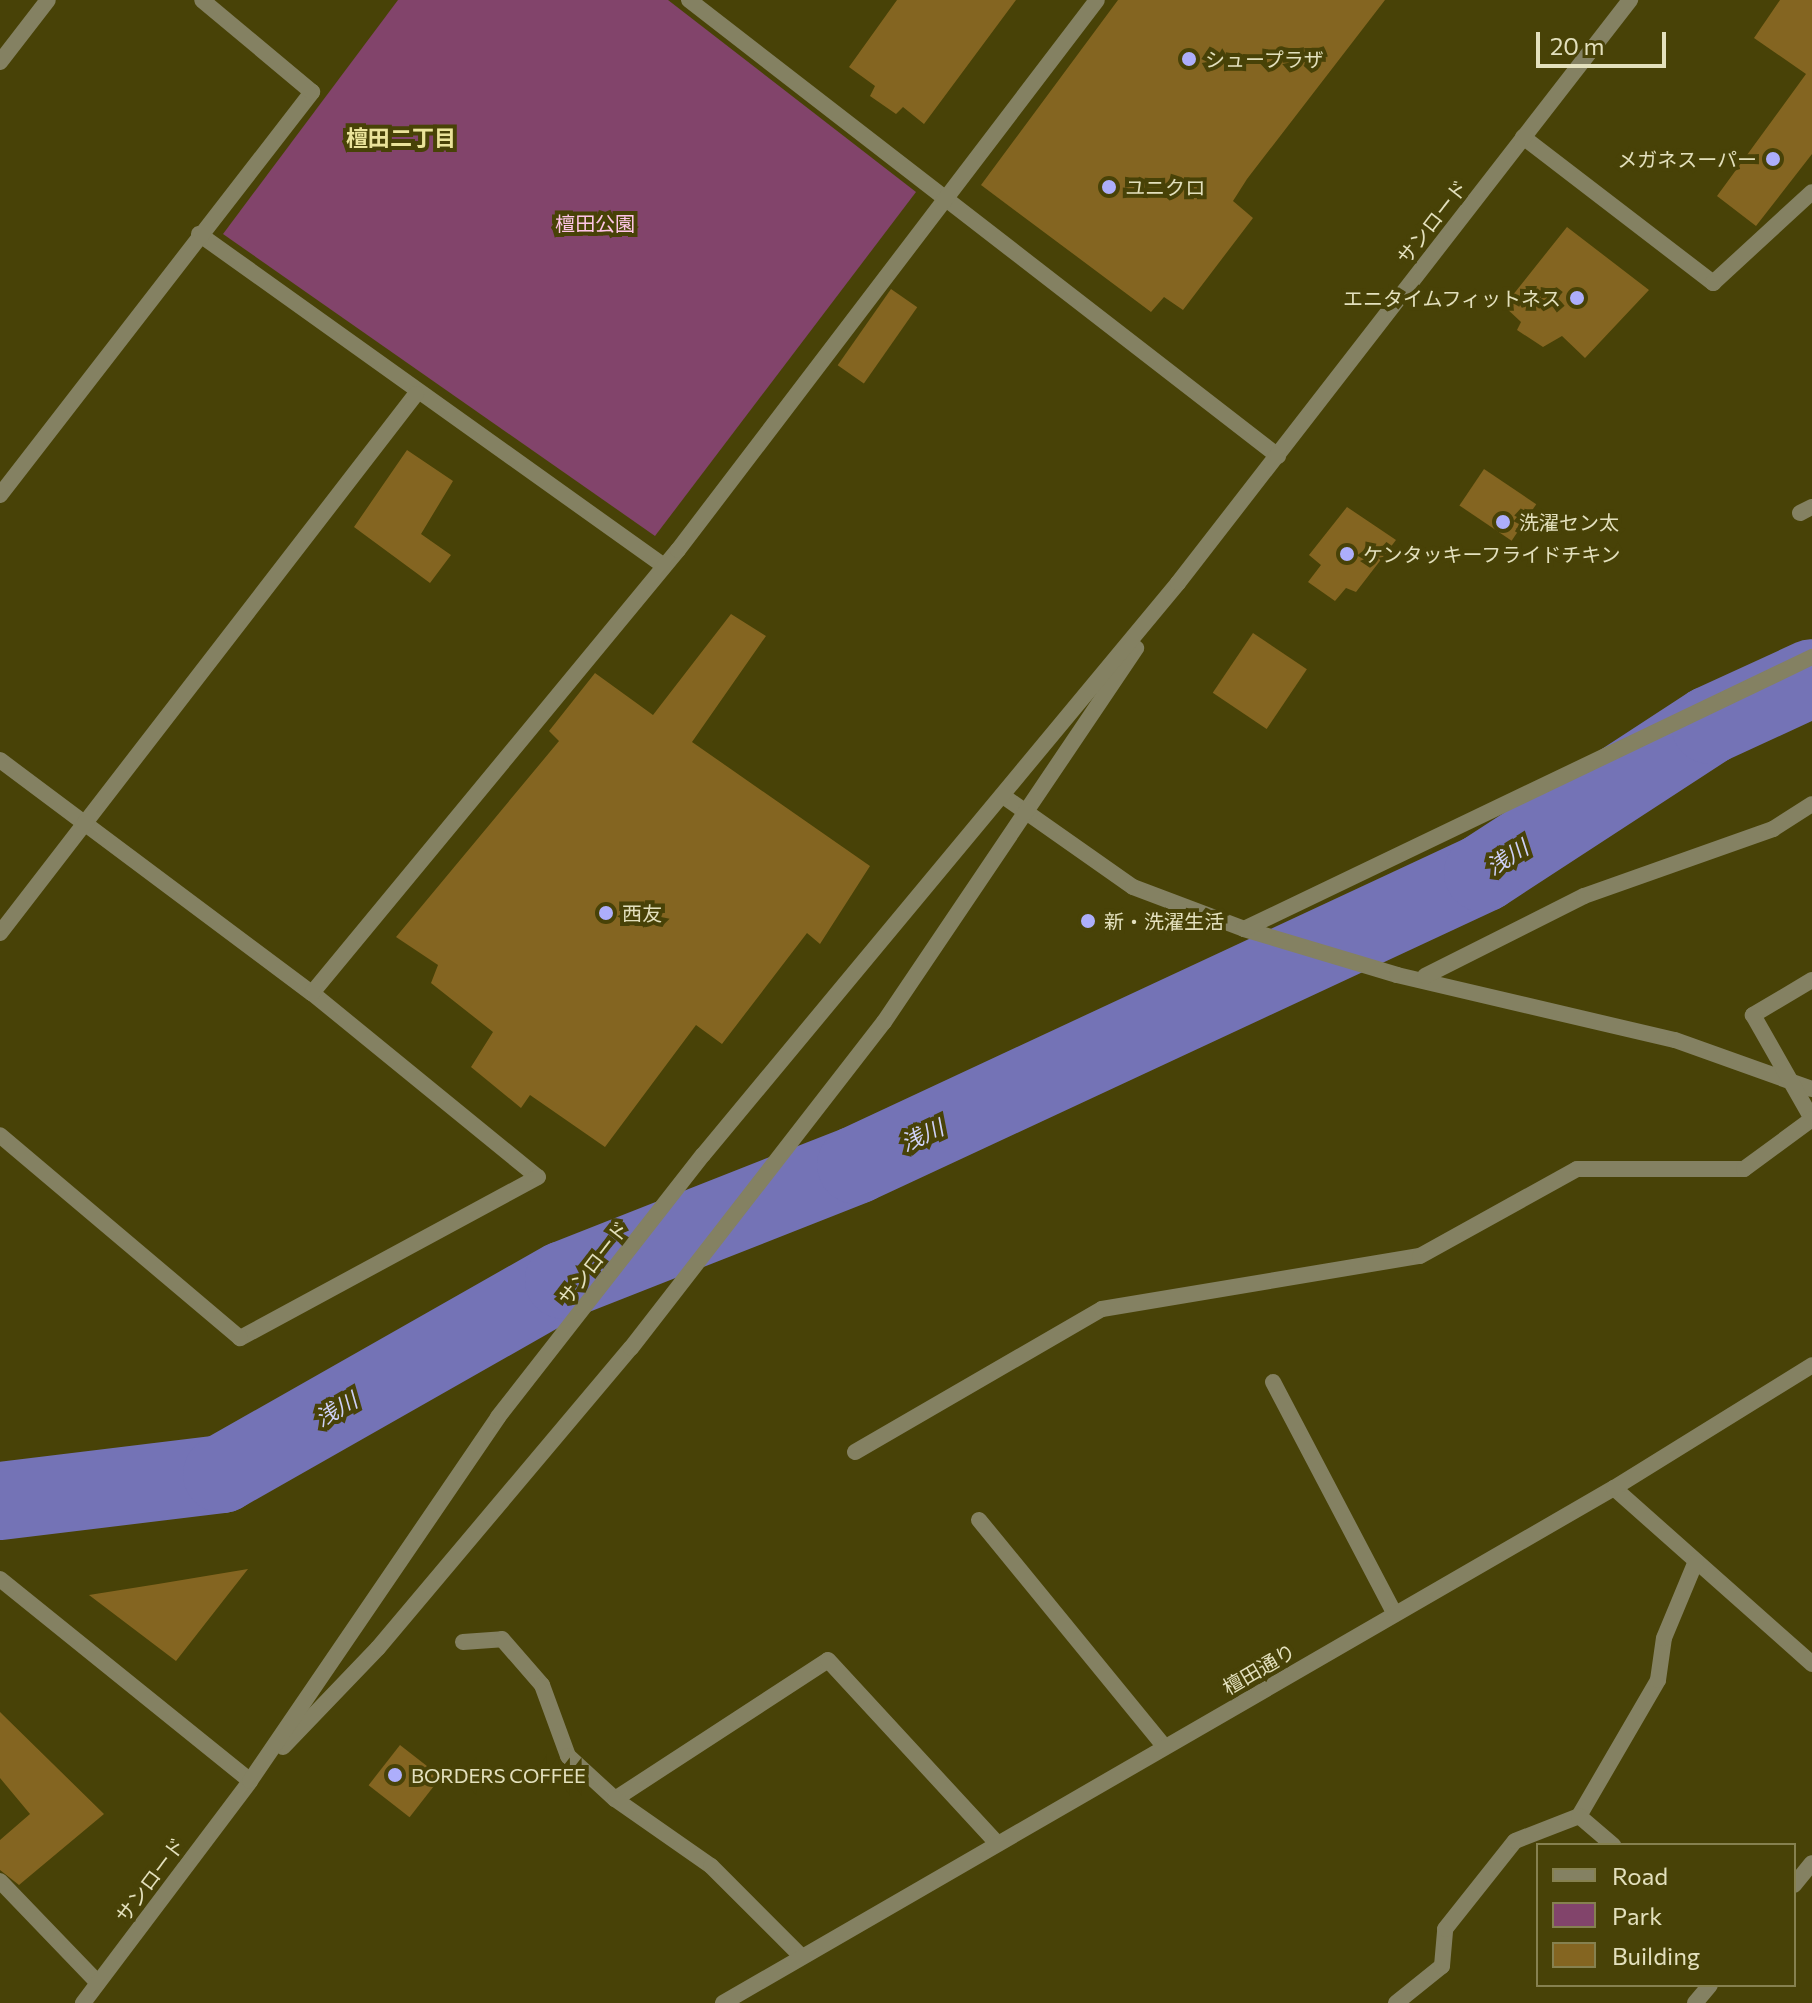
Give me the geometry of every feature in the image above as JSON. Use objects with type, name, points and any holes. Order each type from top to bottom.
[{"type":"street","points":[[0,62],[48,0]]},
{"type":"street","points":[[0,495],[199,234],[312,92],[202,0]]},
{"type":"street","points":[[689,0],[1278,456]]},
{"type":"street","points":[[312,993],[664,566],[944,196],[1097,0]]},
{"type":"street","name":"サンロード","points":[[83,2003],[250,1781],[498,1417],[703,1155],[1178,583],[1630,0]]},
{"type":"street","points":[[1523,137],[1713,283],[1812,192]]},
{"type":"street","points":[[199,234],[416,394],[664,566]]},
{"type":"street","points":[[0,933],[86,826],[416,394]]},
{"type":"street","points":[[1029,814],[1178,583]]},
{"type":"street","points":[[1244,929],[1812,657]]},
{"type":"street","points":[[0,760],[312,993],[538,1177],[240,1338],[0,1135]]},
{"type":"street","points":[[1003,796],[1133,887],[1244,929],[1397,975],[1425,976],[1675,1040],[1812,1089]]},
{"type":"street","points":[[1425,976],[1584,896],[1773,829],[1812,804]]},
{"type":"street","name":"サンロード","points":[[250,1781],[378,1648],[631,1348],[822,1101],[1029,814]]},
{"type":"street","points":[[855,1452],[1102,1309],[1420,1256],[1577,1169],[1744,1169],[1812,1119],[1753,1015],[1812,980]]},
{"type":"street","name":"檀田通り","points":[[723,2003],[800,1955],[1614,1488],[1812,1365]]},
{"type":"street","points":[[1273,1382],[1395,1614]]},
{"type":"street","points":[[1614,1488],[1812,1664]]},
{"type":"street","points":[[979,1520],[1164,1746]]},
{"type":"street","points":[[1396,2003],[1442,1966],[1445,1929],[1515,1841],[1579,1816],[1658,1680],[1664,1638],[1696,1561]]},
{"type":"street","points":[[0,1579],[250,1781]]},
{"type":"street","points":[[463,1642],[502,1639],[542,1685],[568,1756],[615,1799],[711,1866],[800,1955]]},
{"type":"street","points":[[615,1799],[828,1660],[996,1842]]},
{"type":"street","points":[[1579,1816],[1611,1843]]},
{"type":"street","points":[[1796,1883],[1812,1863]]},
{"type":"street","points":[[0,1881],[98,1983]]},
{"type":"street","points":[[1695,2003],[1708,1987]]},
{"type":"green space","name":"檀田公園","points":[[398,0],[668,0],[916,192],[655,536],[223,234]]},
{"type":"building","points":[[897,0],[1016,0],[924,124],[903,107],[896,114],[870,96],[875,86],[849,67]]},
{"type":"building","points":[[1118,0],[1385,0],[1247,179],[1233,201],[1253,218],[1183,310],[1164,297],[1151,312],[981,185]]},
{"type":"building","points":[[1780,0],[1812,0],[1812,154],[1756,226],[1717,196],[1806,74],[1754,38]]},
{"type":"building","name":"エニタイムフィットネス","points":[[1567,227],[1649,290],[1585,358],[1562,336],[1543,347],[1517,330],[1521,322],[1504,306]]},
{"type":"building","points":[[891,289],[917,307],[864,384],[838,365]]},
{"type":"building","points":[[407,450],[453,481],[421,534],[451,555],[430,583],[354,527]]},
{"type":"building","name":"洗濯セン太","points":[[1484,469],[1536,504],[1512,541],[1459,505]]},
{"type":"building","points":[[1347,507],[1396,540],[1356,592],[1346,588],[1335,601],[1308,582],[1321,565],[1309,555]]},
{"type":"building","points":[[731,614],[766,636],[692,742],[870,866],[820,944],[807,933],[722,1044],[696,1025],[605,1147],[530,1095],[521,1108],[471,1067],[493,1032],[431,983],[438,965],[396,937],[559,741],[549,731],[595,673],[653,715]]},
{"type":"building","points":[[1253,633],[1307,669],[1267,729],[1213,693]]},
{"type":"building","points":[[248,1569],[176,1661],[89,1595],[158,1584]]},
{"type":"building","points":[[0,1712],[104,1814],[19,1885],[0,1870],[0,1840],[30,1814],[0,1778]]},
{"type":"building","points":[[400,1745],[441,1777],[410,1817],[369,1785]]},
{"type":"waterway","name":"浅川","points":[[0,1501],[222,1474],[564,1280],[856,1165],[1483,873],[1710,725],[1812,678]]},
{"type":"place","name":"シュープラザ","points":[[1189,59]]},
{"type":"place","name":"メガネスーパー","points":[[1773,159]]},
{"type":"place","name":"ユニクロ","points":[[1109,187]]},
{"type":"place","name":"エニタイムフィットネス","points":[[1577,298]]},
{"type":"place","name":"洗濯セン太","points":[[1503,522]]},
{"type":"place","name":"ケンタッキーフライドチキン","points":[[1347,554]]},
{"type":"place","name":"西友","points":[[606,913]]},
{"type":"place","name":"新・洗濯生活","points":[[1088,921]]},
{"type":"place","name":"BORDERS COFFEE","points":[[395,1775]]},
{"type":"district","name":"檀田二丁目","points":[[401,138]]}]
